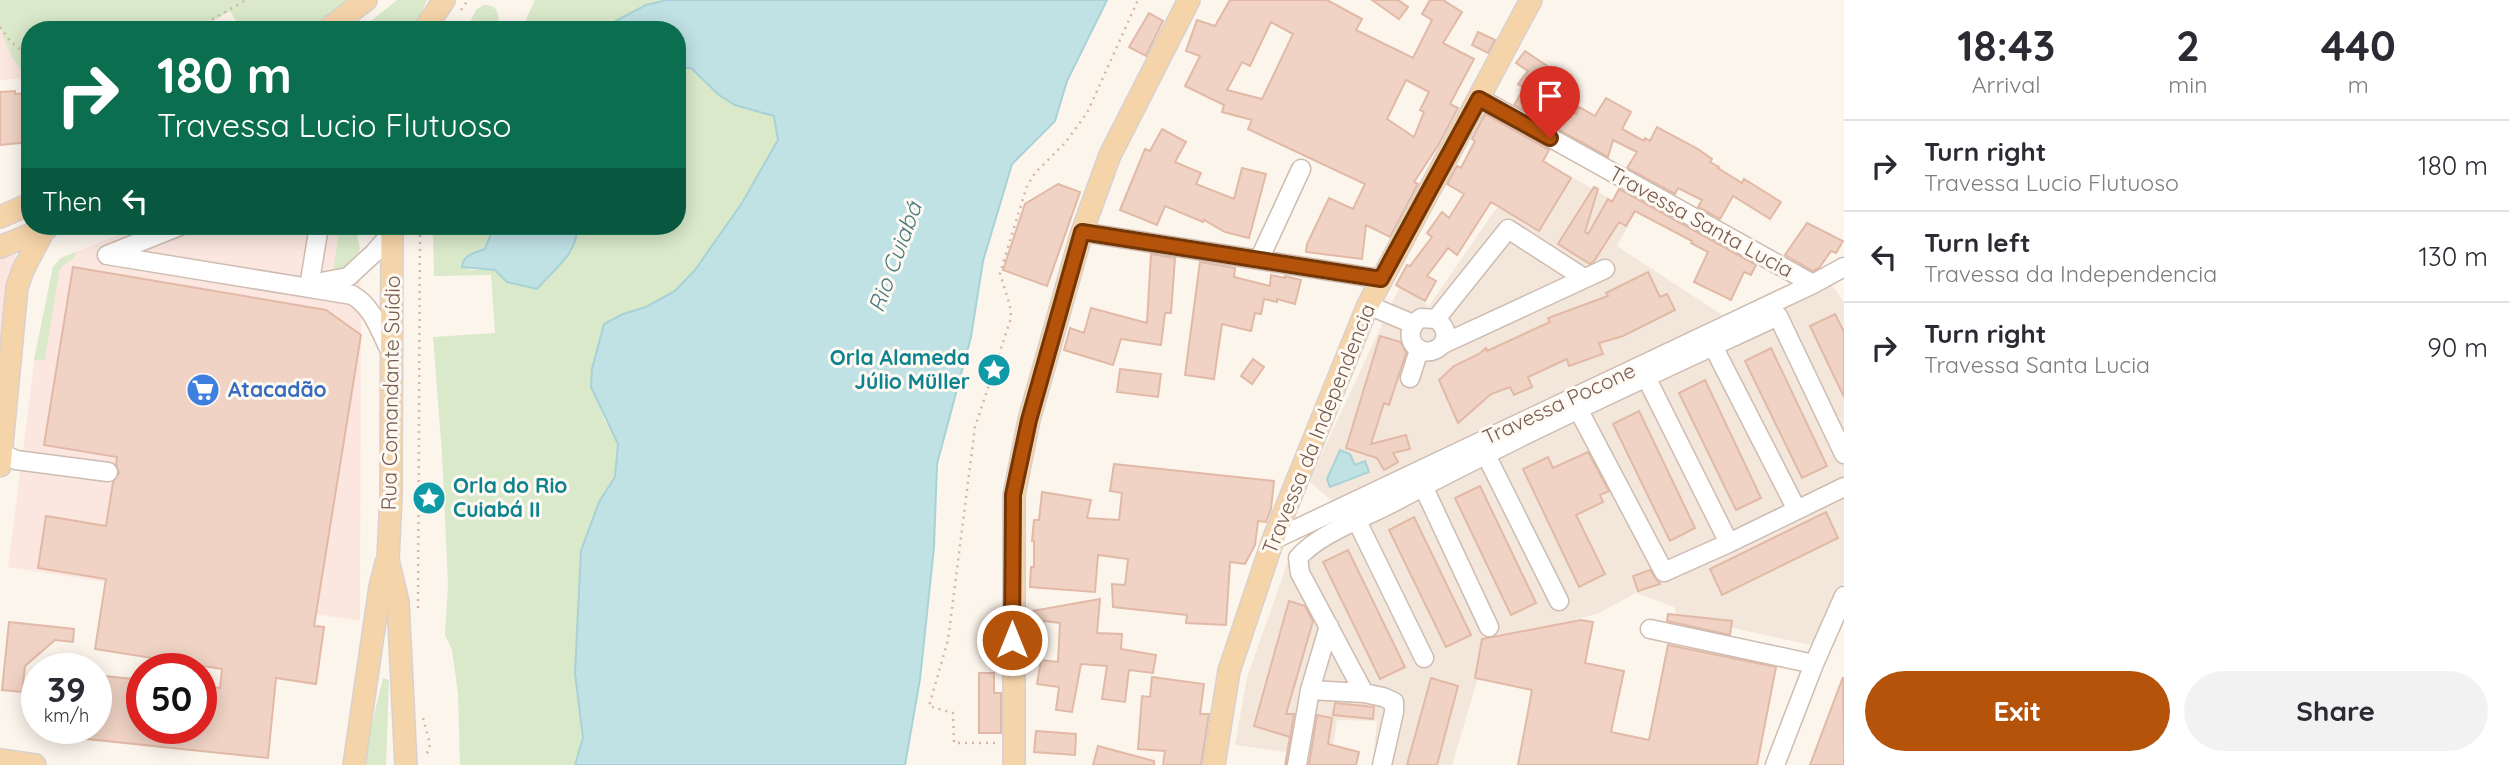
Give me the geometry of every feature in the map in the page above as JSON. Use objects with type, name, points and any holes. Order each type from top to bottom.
[{"type":"main road","points":[[339,21],[366,0]]},
{"type":"main road","points":[[425,21],[428,5],[432,0]]},
{"type":"main road","points":[[428,21],[443,0]]},
{"type":"main road","points":[[1014,765],[1013,495],[1029,420],[1082,232],[1110,155],[1189,0]]},
{"type":"main road","name":"Travessa da Independencia","points":[[1214,765],[1229,671],[1273,540],[1368,305],[1531,0]]},
{"type":"main road","points":[[0,217],[21,208]]},
{"type":"main road","points":[[0,232],[21,230]]},
{"type":"main road","points":[[0,247],[28,235]]},
{"type":"main road","points":[[1,460],[17,287],[43,235]]},
{"type":"main road","name":"Rua Comandante Suídio","points":[[353,763],[380,587],[387,560],[391,495],[392,235]]},
{"type":"main road","name":"Rua Comandante Suídio","points":[[387,560],[398,602],[412,758]]},
{"type":"main road","points":[[0,760],[35,765]]},
{"type":"street","name":"Travessa Santa Lucia","points":[[1479,99],[1813,284]]},
{"type":"street","points":[[1259,260],[1301,169]]},
{"type":"street","points":[[1436,319],[1508,229],[1584,278]]},
{"type":"street","points":[[1082,232],[1381,279]]},
{"type":"street","points":[[157,235],[107,255],[137,266],[307,286],[352,295],[360,299],[372,313],[393,356]]},
{"type":"street","points":[[307,286],[317,235]]},
{"type":"street","points":[[307,286],[348,277],[374,253],[387,235]]},
{"type":"street","name":"Travessa Pocone","points":[[1273,540],[1844,267]]},
{"type":"street","points":[[1443,344],[1444,327],[1436,319],[1421,318],[1413,324],[1410,330],[1411,341],[1419,350],[1429,352],[1605,269]]},
{"type":"street","points":[[1368,305],[1413,324]]},
{"type":"street","points":[[1364,693],[1300,573],[1298,558],[1309,544],[1485,453],[1778,316],[1844,454]]},
{"type":"street","points":[[1713,346],[1797,510]]},
{"type":"street","points":[[1409,379],[1419,350]]},
{"type":"street","points":[[1647,379],[1729,543]]},
{"type":"street","points":[[1578,409],[1664,572],[1844,487]]},
{"type":"street","points":[[1485,453],[1559,601]]},
{"type":"street","points":[[1,460],[108,472]]},
{"type":"street","points":[[1423,486],[1489,627]]},
{"type":"street","points":[[1357,521],[1423,659]]},
{"type":"street","points":[[1775,765],[1844,596]]},
{"type":"street","points":[[1297,765],[1310,690],[1329,626]]},
{"type":"street","points":[[1650,629],[1814,664]]},
{"type":"street","points":[[1310,690],[1364,693],[1383,696],[1394,702],[1382,765]]},
{"type":"path","points":[[210,21],[246,0]]},
{"type":"path","points":[[1013,743],[954,743],[953,713],[929,706],[948,640],[975,427],[1011,318],[1000,273],[1027,186],[1087,113],[1138,0]]},
{"type":"path","points":[[0,27],[21,50]]},
{"type":"path","points":[[418,620],[420,235]]},
{"type":"path","points":[[412,758],[430,749],[421,710],[419,723]]},
{"type":"shaded area","points":[[0,29],[21,70],[21,78],[0,80]]},
{"type":"shaded area","points":[[1533,155],[1635,213],[1617,246],[1722,315],[1339,507],[1309,481],[1400,286],[1429,306]]},
{"type":"shaded area","name":"Atacadão","points":[[118,235],[357,235],[360,249],[361,328],[360,621],[8,567],[35,356],[53,267],[61,258]]},
{"type":"shaded area","points":[[16,251],[0,457],[0,257]]},
{"type":"shaded area","points":[[1831,284],[1844,302],[1844,582],[1816,646],[1677,616],[1674,607],[1636,593],[1599,613],[1488,644],[1452,765],[1373,765],[1377,721],[1337,720],[1330,765],[1293,765],[1295,753],[1235,745],[1247,678],[1293,547]]},
{"type":"green space","points":[[0,0],[349,0],[323,21],[236,21],[230,11],[213,21],[21,21],[21,70],[0,29]]},
{"type":"green space","points":[[397,0],[427,0],[418,21],[371,21]]},
{"type":"green space","points":[[535,0],[667,0],[646,5],[616,21],[525,21]]},
{"type":"green space","points":[[483,5],[493,7],[498,12],[498,21],[470,21],[476,10]]},
{"type":"green space","points":[[686,68],[774,116],[778,140],[742,203],[695,270],[675,291],[646,307],[623,314],[591,387],[618,444],[615,477],[599,502],[581,551],[575,673],[583,738],[575,765],[460,765],[458,693],[452,650],[445,635],[448,584],[433,337],[495,333],[491,275],[434,276],[433,235],[491,235],[485,250],[466,256],[468,270],[495,270],[507,282],[555,265],[572,250],[576,235],[686,235]]},
{"type":"green space","points":[[339,235],[357,235],[360,248],[353,266],[333,272]]},
{"type":"green space","points":[[76,252],[74,258],[62,266],[59,272],[45,360],[34,360],[53,267],[61,258]]},
{"type":"green space","points":[[383,678],[389,680],[386,765],[362,765]]},
{"type":"water","name":"Rio Cuiabá","points":[[667,0],[1107,0],[1067,81],[1055,121],[1012,164],[983,261],[971,337],[937,464],[934,547],[920,679],[905,765],[575,765],[583,738],[575,673],[581,551],[599,502],[615,477],[618,444],[591,387],[592,369],[604,324],[623,314],[646,307],[675,291],[695,270],[742,203],[778,140],[774,116],[735,105],[719,95],[691,68],[686,68],[686,21],[616,21],[646,5]]},
{"type":"water","points":[[490,235],[576,235],[570,252],[537,289],[507,282],[495,270],[462,267],[467,257],[485,249]]},
{"type":"water","points":[[1340,450],[1350,454],[1355,465],[1365,461],[1369,472],[1330,487],[1327,479]]},
{"type":"building","points":[[1230,0],[1327,0],[1362,19],[1356,30],[1413,58],[1432,20],[1422,14],[1430,0],[1443,0],[1462,12],[1443,43],[1474,59],[1450,104],[1458,108],[1414,182],[1418,184],[1390,237],[1366,225],[1362,259],[1306,252],[1307,244],[1329,198],[1353,209],[1365,184],[1248,129],[1252,120],[1222,112],[1224,105],[1185,86],[1200,56],[1186,51],[1197,20],[1215,26]],"holes":[[[1271,22],[1293,34],[1262,99],[1227,90],[1242,62],[1250,66]],[[1406,80],[1429,92],[1420,110],[1424,112],[1414,137],[1387,119]]]},
{"type":"building","points":[[1372,0],[1398,0],[1408,7],[1399,19]]},
{"type":"building","points":[[1149,13],[1163,21],[1146,56],[1129,47]]},
{"type":"building","points":[[1478,32],[1495,40],[1488,53],[1472,45]]},
{"type":"building","points":[[1525,51],[1556,72],[1542,91],[1576,114],[1579,107],[1595,116],[1606,98],[1631,112],[1622,129],[1644,141],[1645,138],[1650,141],[1657,127],[1698,149],[1712,159],[1710,162],[1742,183],[1744,179],[1781,202],[1770,219],[1733,196],[1720,219],[1698,207],[1702,200],[1678,188],[1675,194],[1627,168],[1637,152],[1613,140],[1608,157],[1514,105],[1524,88],[1518,84],[1528,71],[1516,63]]},
{"type":"building","points":[[15,91],[15,94],[21,94],[21,143],[0,145],[0,92]]},
{"type":"building","points":[[1485,114],[1549,150],[1543,161],[1571,178],[1539,231],[1491,202],[1457,255],[1448,248],[1427,276],[1436,281],[1425,301],[1396,285],[1407,265],[1410,266],[1432,237],[1427,233],[1442,212],[1449,218],[1464,194],[1447,184],[1457,166],[1461,168]]},
{"type":"building","points":[[1162,129],[1186,142],[1175,162],[1201,173],[1196,184],[1234,199],[1242,168],[1266,174],[1249,238],[1225,232],[1204,220],[1203,222],[1165,206],[1157,225],[1120,210],[1145,149],[1150,151]]},
{"type":"building","points":[[1058,184],[1080,192],[1047,286],[1003,270],[1025,204]]},
{"type":"building","points":[[1594,187],[1598,189],[1585,232],[1588,234],[1608,199],[1612,202],[1619,189],[1756,265],[1751,275],[1744,272],[1731,300],[1694,282],[1708,252],[1635,211],[1626,226],[1619,222],[1590,264],[1558,244]]},
{"type":"building","points":[[1807,223],[1843,241],[1836,253],[1831,251],[1819,268],[1813,271],[1785,255]]},
{"type":"building","points":[[1151,254],[1175,258],[1171,313],[1165,313],[1161,345],[1121,339],[1113,365],[1064,350],[1070,328],[1084,333],[1091,308],[1147,323]]},
{"type":"building","points":[[1200,262],[1235,268],[1234,277],[1270,286],[1271,275],[1301,280],[1295,304],[1264,299],[1261,314],[1255,313],[1251,331],[1222,324],[1214,379],[1185,375]]},
{"type":"building","name":"Atacadão","points":[[73,267],[326,310],[361,335],[314,626],[324,627],[316,684],[276,678],[268,758],[135,744],[217,744],[217,688],[220,688],[222,669],[217,668],[217,653],[126,654],[95,649],[106,579],[38,568],[46,516],[106,526],[113,482],[119,473],[117,457],[44,445]]},
{"type":"building","points":[[1648,272],[1660,297],[1667,294],[1675,310],[1623,336],[1599,343],[1603,354],[1569,366],[1567,359],[1528,377],[1532,387],[1514,395],[1510,387],[1491,394],[1458,423],[1439,380],[1454,366],[1486,348],[1487,351],[1550,322],[1548,318],[1608,296],[1606,293]]},
{"type":"building","points":[[1835,314],[1844,332],[1844,397],[1810,326]]},
{"type":"building","points":[[1380,336],[1401,342],[1406,353],[1389,405],[1384,403],[1371,444],[1406,435],[1410,449],[1393,453],[1398,462],[1384,470],[1377,458],[1346,448]]},
{"type":"building","points":[[1771,348],[1827,466],[1802,478],[1745,361]]},
{"type":"building","points":[[1253,359],[1264,367],[1252,384],[1241,376]]},
{"type":"building","points":[[1120,369],[1161,374],[1158,397],[1117,392]]},
{"type":"building","points":[[1705,380],[1761,498],[1736,510],[1679,393]]},
{"type":"building","points":[[1639,411],[1695,528],[1670,541],[1613,424]]},
{"type":"building","points":[[1588,452],[1609,491],[1600,495],[1603,502],[1576,515],[1605,574],[1579,587],[1523,469],[1548,457],[1553,468]]},
{"type":"building","points":[[1114,464],[1274,481],[1271,509],[1266,522],[1258,521],[1255,545],[1245,564],[1230,562],[1226,625],[1186,623],[1187,615],[1113,607],[1112,584],[1125,585],[1128,559],[1098,555],[1095,592],[1030,587],[1031,567],[1034,567],[1034,520],[1039,520],[1042,492],[1091,500],[1087,518],[1119,520],[1122,493],[1110,491]]},
{"type":"building","points":[[1480,486],[1536,603],[1511,615],[1455,498]]},
{"type":"building","points":[[1826,512],[1838,538],[1722,595],[1710,569]]},
{"type":"building","points":[[1414,517],[1471,635],[1446,647],[1389,530]]},
{"type":"building","points":[[1348,550],[1405,667],[1380,679],[1323,562]]},
{"type":"building","points":[[1650,570],[1660,584],[1638,591],[1633,576]]},
{"type":"building","points":[[1100,599],[1097,633],[1122,634],[1121,649],[1156,655],[1153,673],[1129,670],[1125,702],[1102,699],[1107,666],[1081,664],[1072,712],[1056,710],[1059,687],[1037,684],[1041,660],[1058,662],[1060,623],[1034,623],[1032,611]]},
{"type":"building","points":[[1289,601],[1305,606],[1313,621],[1286,714],[1294,714],[1286,765],[1285,765],[1290,737],[1254,726]]},
{"type":"building","points":[[1668,614],[1732,621],[1730,635],[1667,621]]},
{"type":"building","points":[[1581,620],[1593,622],[1585,663],[1624,671],[1611,732],[1649,740],[1668,645],[1776,667],[1757,765],[1518,765],[1532,690],[1475,678],[1482,639]]},
{"type":"building","points":[[9,622],[74,629],[73,642],[55,640],[40,653],[21,653],[21,692],[2,690]]},
{"type":"building","points":[[979,673],[994,673],[994,693],[1001,693],[1001,733],[979,733]]},
{"type":"building","name":"Atacadão","points":[[112,677],[126,678],[126,743],[112,742]]},
{"type":"building","points":[[1152,677],[1204,684],[1200,714],[1209,714],[1201,765],[1163,765],[1165,751],[1138,749],[1142,696],[1150,697]]},
{"type":"building","points":[[1843,677],[1844,765],[1810,765]]},
{"type":"building","points":[[1431,678],[1458,686],[1437,765],[1407,765]]},
{"type":"building","points":[[1335,703],[1374,707],[1373,719],[1333,715]]},
{"type":"building","points":[[1317,715],[1332,718],[1328,744],[1359,752],[1356,765],[1309,765]]},
{"type":"building","points":[[1036,731],[1076,734],[1075,755],[1034,752]]},
{"type":"building","points":[[1098,746],[1154,761],[1154,765],[1093,765]]},
{"type":"place","name":"Orla Alameda Júlio Müller","points":[[994,370]]},
{"type":"place","name":"Atacadão","points":[[203,390]]},
{"type":"place","name":"Orla do Rio Cuiabá II","points":[[429,498]]},
{"type":"route","points":[[1012,640],[1013,495],[1029,420],[1082,232],[1381,279],[1479,99],[1550,138]]}]
